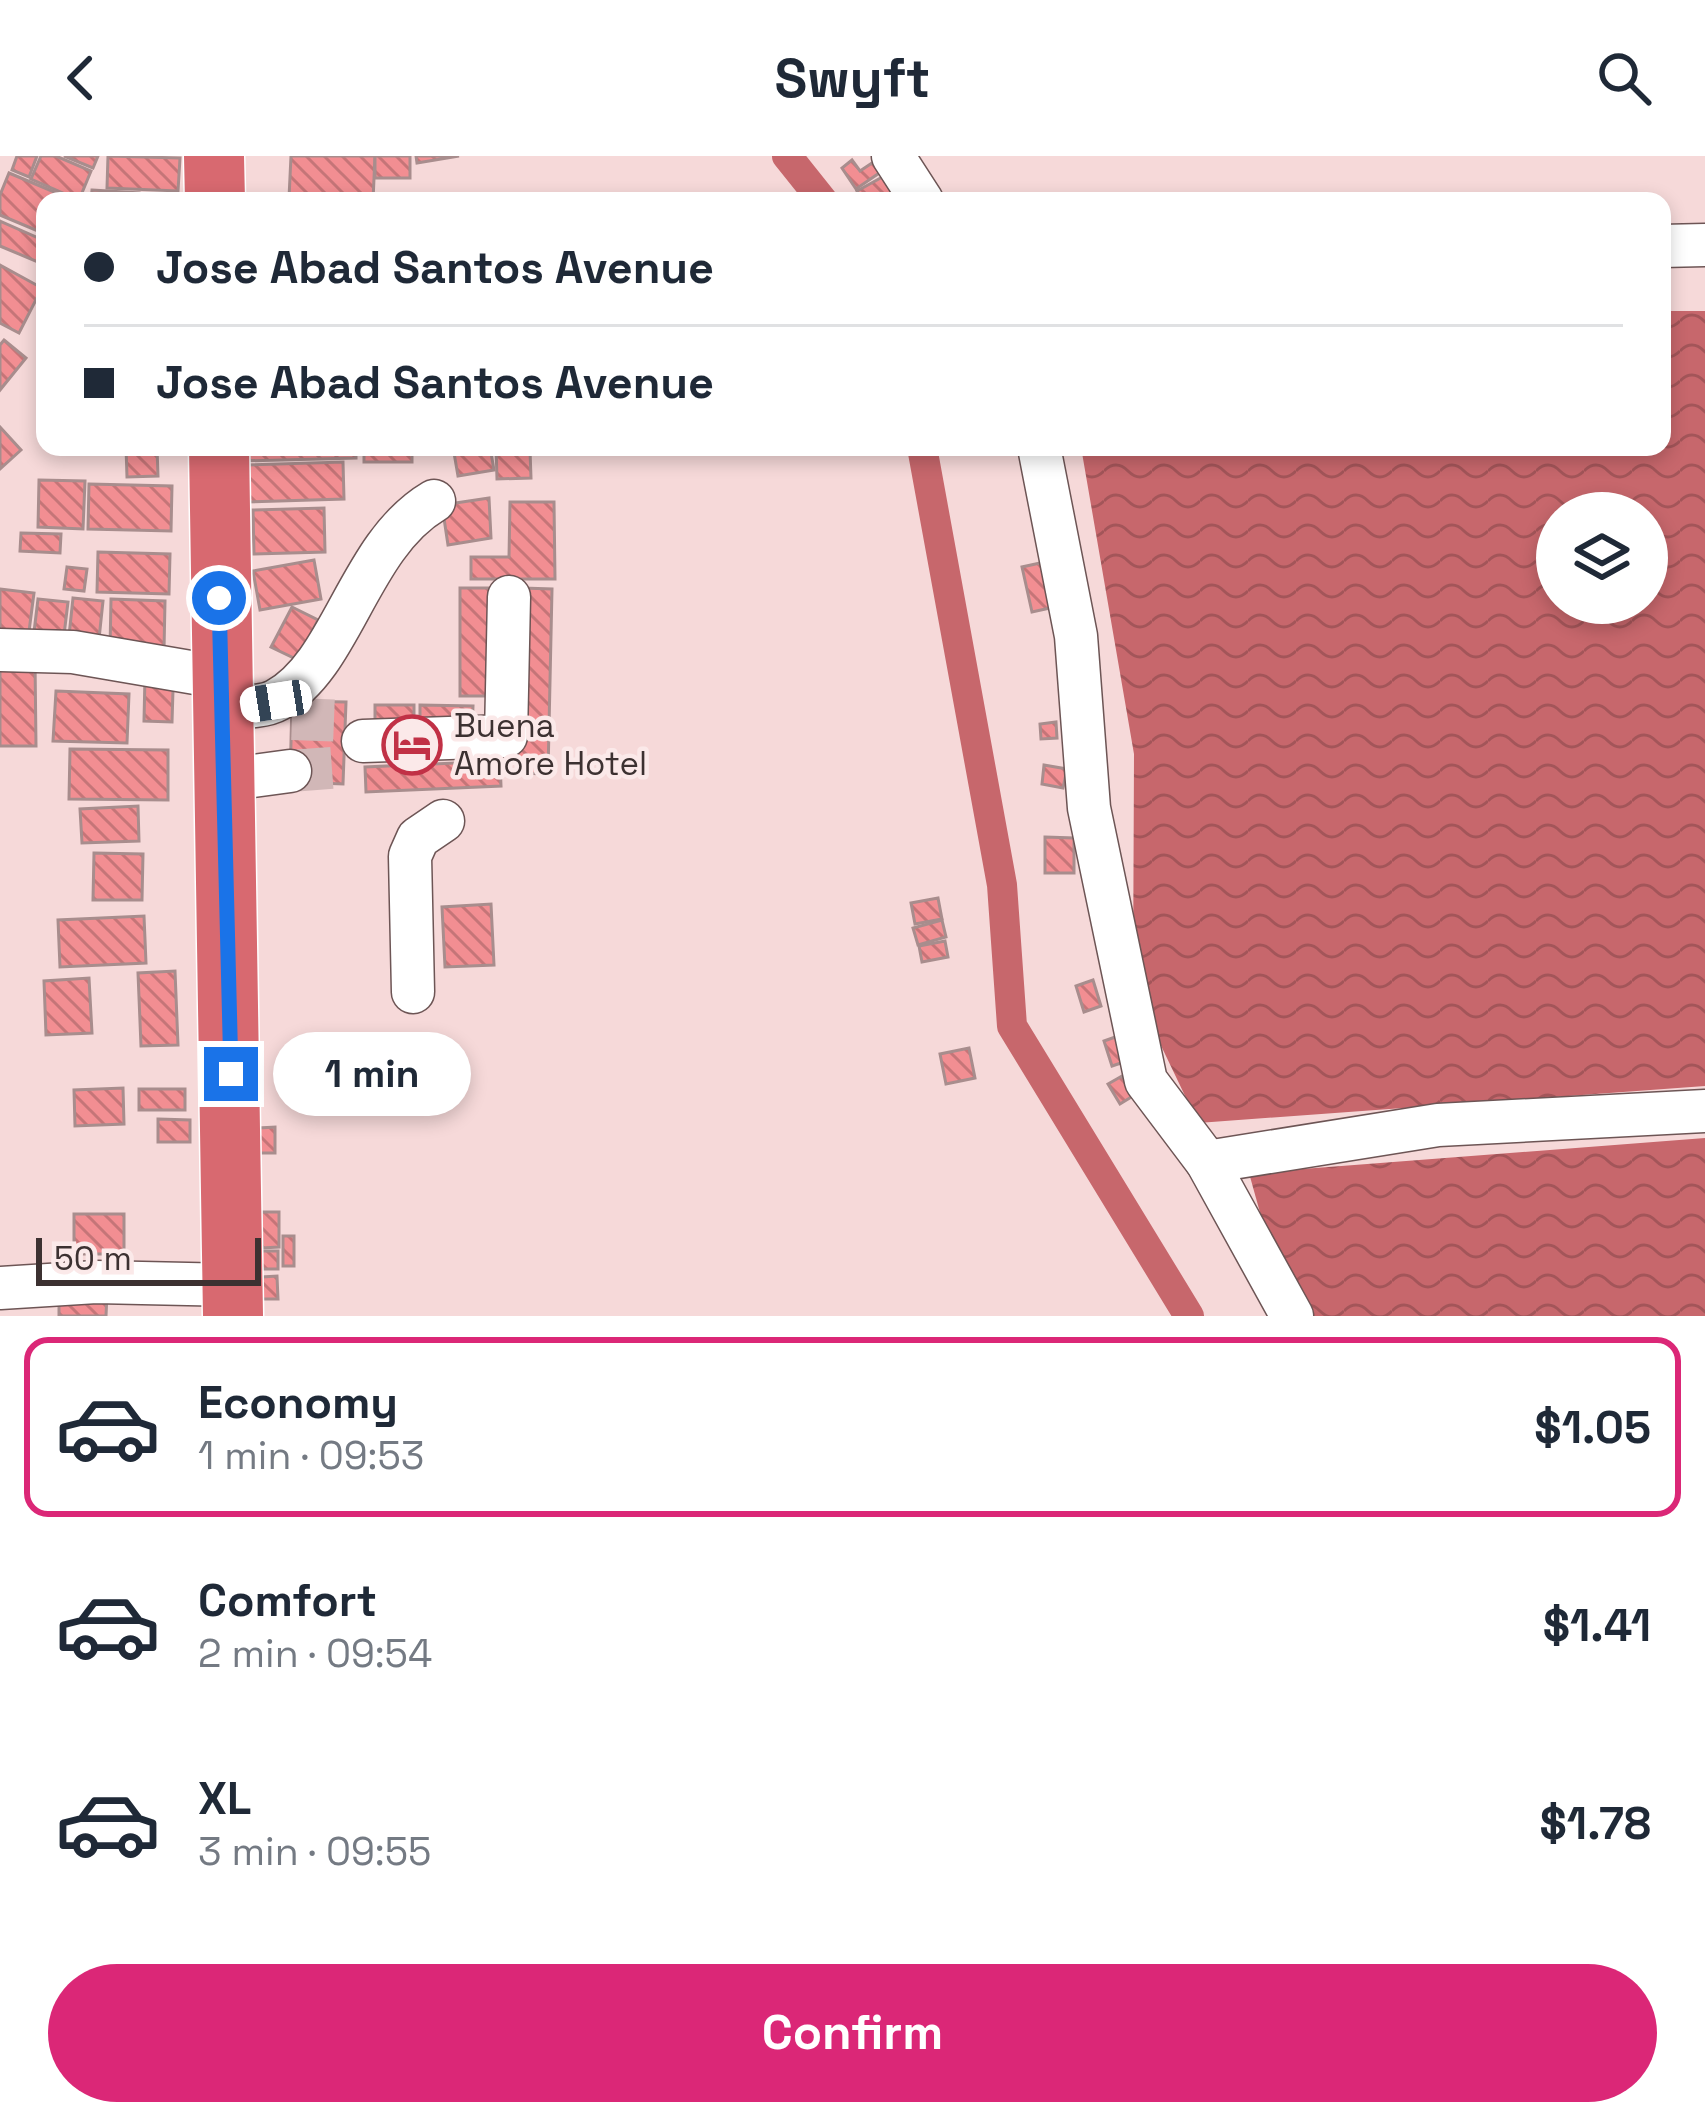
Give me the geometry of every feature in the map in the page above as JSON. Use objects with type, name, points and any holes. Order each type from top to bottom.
[{"type":"highway","points":[[214,156],[215,192]]},
{"type":"highway","points":[[219,456],[233,1301]]},
{"type":"street","points":[[893,156],[916,192]]},
{"type":"street","points":[[1671,246],[1705,245]]},
{"type":"street","points":[[1041,456],[1076,636],[1089,808],[1146,1081],[1207,1162],[1292,1316]]},
{"type":"street","points":[[220,700],[276,701],[302,676],[395,533],[434,501]]},
{"type":"street","points":[[351,743],[506,736],[509,597]]},
{"type":"street","points":[[0,650],[124,658],[220,700],[292,719]]},
{"type":"street","points":[[223,780],[290,771]]},
{"type":"street","points":[[412,992],[410,856],[418,838],[443,821]]},
{"type":"street","points":[[1207,1162],[1438,1125],[1705,1111]]},
{"type":"street","points":[[0,1288],[96,1282],[233,1301]]},
{"type":"water","points":[[1671,311],[1705,311],[1705,1086],[1198,1123],[1133,987],[1134,754],[1083,456],[1671,456]]},
{"type":"water","points":[[1705,1138],[1705,1316],[1307,1316],[1271,1252],[1249,1173]]},
{"type":"building","points":[[17,156],[37,156],[29,177],[12,170]]},
{"type":"building","points":[[41,156],[56,156],[91,171],[82,192],[61,192],[31,179]]},
{"type":"building","points":[[64,156],[98,156],[93,168]]},
{"type":"building","points":[[108,156],[180,158],[178,191],[107,188]]},
{"type":"building","points":[[291,156],[375,156],[373,192],[289,192]]},
{"type":"building","points":[[375,156],[410,156],[410,178],[375,178]]},
{"type":"building","points":[[416,156],[459,156],[417,163]]},
{"type":"building","points":[[881,157],[888,167],[856,189],[842,168],[852,160],[860,171]]},
{"type":"building","points":[[9,173],[54,192],[36,192],[36,230],[0,215],[0,195]]},
{"type":"building","points":[[886,175],[895,191],[858,192]]},
{"type":"building","points":[[0,221],[36,237],[36,261],[0,246]]},
{"type":"building","points":[[0,265],[36,285],[36,300],[19,333],[0,323]]},
{"type":"building","points":[[4,340],[26,358],[0,390],[0,345]]},
{"type":"building","points":[[0,427],[21,450],[0,469]]},
{"type":"building","points":[[126,456],[157,456],[158,476],[127,477]]},
{"type":"building","points":[[240,456],[356,456],[356,458],[240,461]]},
{"type":"building","points":[[364,456],[412,456],[412,462],[364,462]]},
{"type":"building","points":[[455,456],[492,456],[494,470],[458,476]]},
{"type":"building","points":[[496,456],[530,456],[531,478],[497,479]]},
{"type":"building","points":[[343,462],[344,499],[246,502],[245,465]]},
{"type":"building","points":[[39,480],[85,481],[83,529],[38,527]]},
{"type":"building","points":[[89,484],[172,486],[171,531],[88,529]]},
{"type":"building","points":[[489,498],[491,538],[448,545],[442,505]]},
{"type":"building","points":[[510,502],[554,502],[555,579],[471,579],[471,557],[509,557]]},
{"type":"building","points":[[324,508],[325,552],[254,554],[253,510]]},
{"type":"building","points":[[21,533],[61,534],[60,553],[20,551]]},
{"type":"building","points":[[98,552],[170,554],[169,594],[97,592]]},
{"type":"building","points":[[314,560],[321,599],[260,610],[253,571]]},
{"type":"building","points":[[1049,561],[1059,606],[1032,612],[1022,567]]},
{"type":"building","points":[[67,567],[87,569],[84,591],[64,589]]},
{"type":"building","points":[[460,588],[501,588],[501,696],[460,696]]},
{"type":"building","points":[[522,588],[552,589],[548,774],[517,773]]},
{"type":"building","points":[[0,589],[34,593],[28,639],[0,636]]},
{"type":"building","points":[[73,598],[103,601],[99,639],[69,636]]},
{"type":"building","points":[[38,599],[68,602],[64,635],[34,632]]},
{"type":"building","points":[[111,599],[165,601],[164,650],[110,649]]},
{"type":"building","points":[[292,607],[318,620],[298,660],[271,647]]},
{"type":"building","points":[[35,660],[36,746],[0,746],[0,661]]},
{"type":"building","points":[[145,676],[173,690],[172,722],[144,721]]},
{"type":"building","points":[[56,691],[129,694],[127,743],[53,741]]},
{"type":"building","points":[[292,701],[346,702],[343,784],[290,782]]},
{"type":"building","points":[[375,705],[414,705],[414,727],[375,728]]},
{"type":"building","points":[[420,705],[473,706],[472,731],[420,729]]},
{"type":"building","points":[[1056,722],[1057,738],[1041,739],[1040,724]]},
{"type":"building","points":[[70,749],[168,750],[168,800],[69,799]]},
{"type":"building","points":[[500,761],[501,786],[366,792],[365,767]]},
{"type":"building","points":[[1044,765],[1067,769],[1063,788],[1042,784]]},
{"type":"building","points":[[138,806],[139,841],[82,843],[80,809]]},
{"type":"building","points":[[1045,837],[1074,838],[1074,873],[1045,873]]},
{"type":"building","points":[[94,853],[143,854],[142,900],[93,900]]},
{"type":"building","points":[[938,898],[942,919],[915,924],[911,903]]},
{"type":"building","points":[[491,904],[494,965],[445,967],[442,907]]},
{"type":"building","points":[[144,916],[146,963],[60,967],[58,920]]},
{"type":"building","points":[[942,920],[946,937],[918,945],[913,928]]},
{"type":"building","points":[[945,941],[948,957],[922,962],[919,946]]},
{"type":"building","points":[[175,971],[178,1045],[141,1046],[138,973]]},
{"type":"building","points":[[89,978],[92,1033],[46,1035],[44,981]]},
{"type":"building","points":[[1093,980],[1101,1006],[1084,1012],[1076,986]]},
{"type":"building","points":[[1121,1035],[1130,1060],[1112,1066],[1104,1041]]},
{"type":"building","points":[[969,1048],[975,1078],[946,1084],[940,1054]]},
{"type":"building","points":[[1122,1076],[1133,1096],[1120,1104],[1108,1084]]},
{"type":"building","points":[[123,1088],[124,1124],[75,1126],[74,1090]]},
{"type":"building","points":[[139,1089],[185,1089],[185,1110],[139,1110]]},
{"type":"building","points":[[158,1119],[190,1120],[190,1142],[158,1142]]},
{"type":"building","points":[[275,1127],[275,1153],[259,1153],[259,1128]]},
{"type":"building","points":[[261,1212],[279,1212],[279,1247],[262,1248]]},
{"type":"building","points":[[74,1214],[124,1214],[124,1254],[74,1254]]},
{"type":"building","points":[[283,1236],[294,1236],[294,1266],[283,1266]]},
{"type":"building","points":[[260,1251],[278,1251],[278,1269],[260,1269]]},
{"type":"building","points":[[277,1276],[278,1299],[262,1299],[262,1277]]},
{"type":"building","points":[[59,1293],[107,1294],[106,1316],[59,1316]]},
{"type":"waterway","points":[[787,156],[816,192]]},
{"type":"waterway","points":[[924,456],[1002,885],[1012,1026],[1189,1316]]},
{"type":"tunnel","points":[[292,719],[345,721]]},
{"type":"tunnel","points":[[290,771],[344,767]]},
{"type":"place","name":"Buena Amore Hotel","points":[[412,745]]},
{"type":"route","points":[[219,598],[231,1074]]}]
